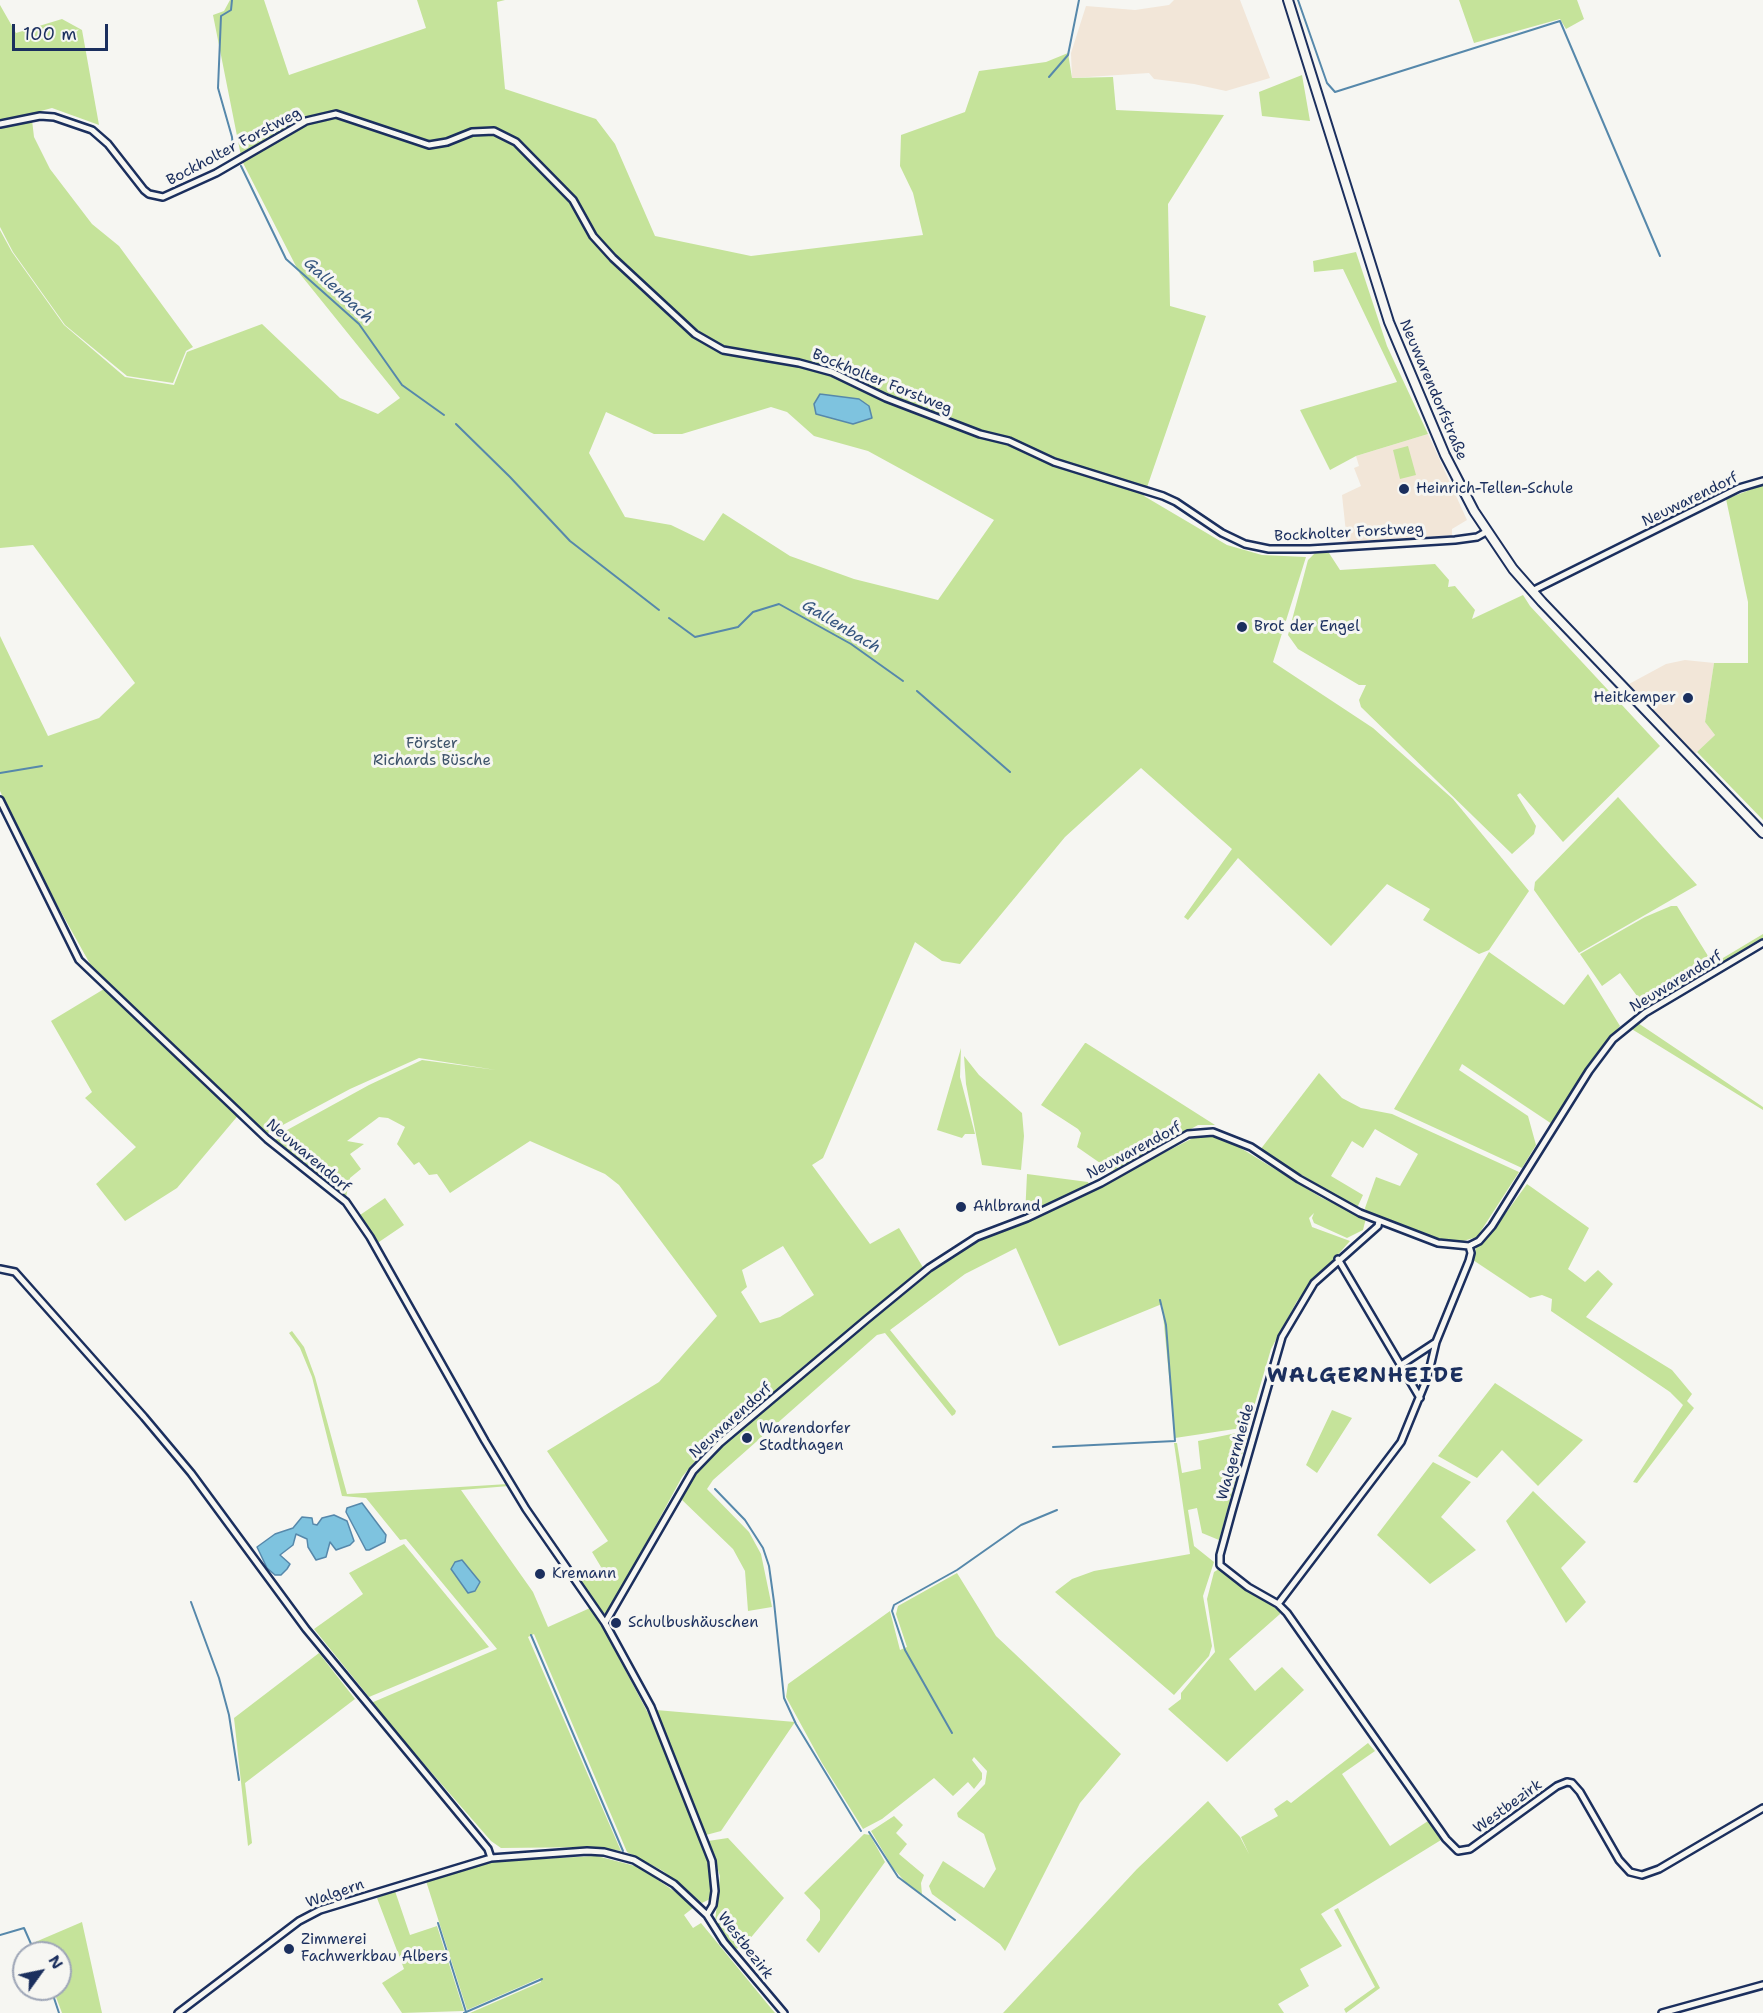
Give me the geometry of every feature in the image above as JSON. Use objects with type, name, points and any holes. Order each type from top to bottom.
[{"type":"street","name":"Neuwarendorfstraße","points":[[1288,0],[1389,322],[1459,485],[1486,532],[1532,591],[1763,833]]},
{"type":"street","name":"Bockholter Forstweg","points":[[0,124],[40,116],[54,117],[92,130],[108,144],[144,190],[163,197],[216,173],[306,121],[336,114],[429,145],[447,142],[472,132],[494,131],[516,142],[573,200],[593,236],[613,258],[694,334],[723,350],[799,363],[832,372],[886,398],[980,434],[1009,441],[1054,462],[1163,496],[1176,502],[1222,533],[1245,544],[1269,549],[1310,549],[1455,540],[1477,537],[1486,532]]},
{"type":"street","name":"Neuwarendorf","points":[[1532,591],[1739,488],[1763,481]]},
{"type":"street","name":"Neuwarendorf","points":[[0,800],[79,960],[267,1139],[346,1202],[370,1237],[526,1509],[605,1623],[651,1707],[712,1862],[715,1891],[713,1905],[706,1915]]},
{"type":"street","name":"Neuwarendorf","points":[[605,1623],[693,1470],[720,1443],[929,1268],[976,1237],[1053,1206],[1188,1134],[1200,1133],[1224,1135],[1251,1148],[1299,1179],[1379,1221],[1438,1243],[1469,1246],[1479,1241],[1492,1226],[1589,1071],[1613,1039],[1645,1013],[1763,943]]},
{"type":"street","name":"Walgernheide","points":[[1287,1613],[1278,1604],[1237,1579],[1220,1565],[1220,1555],[1281,1337],[1314,1283],[1338,1259],[1378,1226],[1379,1221]]},
{"type":"street","points":[[1278,1604],[1401,1442],[1434,1362],[1436,1342],[1469,1262],[1471,1253],[1469,1246]]},
{"type":"street","points":[[1338,1259],[1420,1398]]},
{"type":"street","points":[[0,1269],[15,1272],[191,1473],[306,1629],[488,1849],[491,1858]]},
{"type":"street","points":[[1401,1365],[1436,1342]]},
{"type":"street","name":"Westbezirk","points":[[1287,1613],[1448,1843],[1458,1851],[1470,1849],[1557,1786],[1567,1782],[1572,1782],[1580,1792],[1619,1860],[1630,1872],[1642,1875],[1659,1869],[1763,1808]]},
{"type":"street","name":"Westbezirk","points":[[491,1858],[521,1854],[604,1852],[620,1855],[645,1866],[686,1895],[706,1915],[724,1942],[784,2013]]},
{"type":"street","name":"Walgern","points":[[178,2013],[306,1916],[335,1905],[491,1858]]},
{"type":"street","points":[[1662,2013],[1763,1985]]},
{"type":"shaded area","points":[[1174,0],[1240,0],[1270,78],[1226,91],[1154,79],[1149,73],[1072,78],[1071,53],[1086,6],[1135,10],[1169,5]]},
{"type":"shaded area","name":"Heinrich-Tellen-Schule","points":[[1428,434],[1467,520],[1452,529],[1452,535],[1347,542],[1342,495],[1361,486],[1354,468],[1359,466],[1356,456]]},
{"type":"shaded area","points":[[1685,660],[1714,663],[1705,722],[1715,735],[1695,754],[1629,684],[1666,664]]},
{"type":"green space","name":"Förster Richards Büsche","points":[[230,0],[264,0],[289,75],[426,28],[417,0],[505,0],[497,2],[505,89],[596,119],[615,144],[655,236],[751,256],[923,235],[913,193],[900,166],[901,135],[965,112],[979,71],[1046,62],[1068,53],[1072,78],[1113,77],[1116,110],[1224,115],[1168,204],[1170,306],[1206,316],[1144,496],[1227,545],[1262,555],[1306,557],[1273,662],[1373,728],[1453,799],[1529,891],[1489,950],[1479,954],[1423,920],[1430,909],[1387,884],[1331,946],[1238,858],[1188,920],[1184,917],[1232,849],[1141,768],[1065,837],[960,964],[942,961],[915,942],[823,1158],[812,1165],[870,1244],[899,1228],[924,1269],[818,1354],[828,1357],[930,1273],[973,1242],[1003,1228],[1030,1221],[1197,1136],[1221,1136],[1322,1198],[1366,1218],[1363,1230],[1347,1238],[1314,1223],[1312,1218],[1314,1213],[1309,1218],[1312,1227],[1350,1241],[1297,1301],[1271,1349],[1248,1427],[1175,1438],[1162,1304],[1059,1346],[1016,1248],[965,1274],[890,1330],[956,1411],[955,1414],[952,1416],[885,1333],[877,1335],[713,1480],[707,1489],[749,1532],[761,1554],[772,1607],[748,1611],[745,1571],[733,1549],[680,1498],[695,1474],[716,1451],[715,1437],[682,1477],[608,1613],[602,1613],[579,1582],[601,1567],[592,1552],[608,1541],[547,1451],[659,1382],[717,1316],[619,1185],[605,1174],[530,1141],[450,1193],[437,1174],[429,1175],[419,1162],[414,1165],[397,1144],[405,1127],[388,1118],[379,1117],[347,1141],[364,1144],[350,1154],[361,1169],[350,1178],[346,1197],[275,1142],[278,1135],[369,1085],[422,1060],[496,1070],[419,1058],[350,1089],[266,1134],[241,1112],[177,1188],[125,1221],[96,1184],[136,1147],[85,1098],[92,1092],[51,1021],[104,989],[31,858],[0,791],[0,636],[48,736],[99,718],[135,683],[33,545],[0,548],[0,230],[12,252],[64,325],[125,377],[174,385],[187,352],[262,324],[340,398],[378,414],[400,398],[300,274],[242,161],[213,15],[224,11]],"holes":[[[771,407],[787,412],[814,436],[868,451],[994,520],[938,600],[854,579],[790,556],[723,513],[704,541],[671,525],[625,517],[589,453],[606,412],[654,434],[682,434]],[[783,1246],[814,1295],[780,1317],[760,1323],[741,1292],[747,1287],[742,1270]],[[807,1363],[811,1370],[770,1405],[763,1403]]]},
{"type":"green space","points":[[1459,0],[1577,0],[1584,19],[1566,29],[1560,19],[1474,43]]},
{"type":"green space","points":[[0,5],[16,33],[62,19],[82,30],[99,125],[52,108],[0,122]]},
{"type":"green space","points":[[1302,75],[1310,121],[1262,116],[1259,92]]},
{"type":"green space","points":[[32,120],[34,137],[50,169],[92,224],[119,246],[193,347],[186,351],[173,383],[127,376],[65,325],[13,252],[0,227],[0,129]]},
{"type":"green space","points":[[1356,252],[1387,346],[1428,434],[1356,456],[1330,470],[1300,410],[1397,382],[1343,269],[1314,272],[1313,261]]},
{"type":"green space","points":[[1408,446],[1416,475],[1400,479],[1393,450]]},
{"type":"green space","points":[[1763,485],[1763,820],[1697,752],[1715,735],[1705,722],[1714,663],[1748,663],[1748,602],[1726,499]]},
{"type":"green space","points":[[1315,553],[1329,553],[1340,570],[1435,564],[1449,580],[1448,587],[1455,586],[1475,610],[1472,619],[1523,595],[1530,606],[1660,746],[1563,842],[1520,793],[1517,795],[1536,826],[1534,834],[1512,854],[1361,707],[1359,700],[1366,685],[1359,685],[1298,649],[1288,635],[1308,560]]},
{"type":"green space","points":[[1618,797],[1697,885],[1579,953],[1534,890],[1535,882]]},
{"type":"green space","points":[[1671,906],[1677,906],[1713,964],[1763,934],[1763,938],[1646,1008],[1620,973],[1602,986],[1580,954],[1645,917]]},
{"type":"green space","points":[[1489,952],[1564,1005],[1588,974],[1620,1026],[1596,1054],[1552,1124],[1462,1064],[1459,1070],[1528,1116],[1536,1145],[1522,1168],[1394,1109]]},
{"type":"green space","points":[[1638,1023],[1763,1107],[1763,1110],[1630,1028]]},
{"type":"green space","points":[[1085,1043],[1215,1125],[1198,1125],[1113,1172],[1077,1147],[1081,1133],[1078,1129],[1041,1105]]},
{"type":"green space","points":[[961,1048],[960,1077],[975,1134],[965,1134],[962,1138],[937,1130]]},
{"type":"green space","points":[[964,1056],[979,1075],[1022,1113],[1024,1136],[1021,1170],[982,1165],[966,1084]]},
{"type":"green space","points":[[1319,1073],[1342,1098],[1361,1108],[1392,1114],[1519,1172],[1477,1237],[1456,1243],[1439,1240],[1366,1211],[1365,1208],[1376,1177],[1400,1186],[1418,1154],[1375,1129],[1363,1148],[1352,1141],[1331,1176],[1363,1195],[1357,1208],[1260,1150]]},
{"type":"green space","points":[[1027,1174],[1088,1182],[1089,1185],[1025,1216]]},
{"type":"green space","points":[[1527,1184],[1589,1228],[1568,1269],[1585,1282],[1598,1270],[1613,1284],[1586,1317],[1672,1370],[1692,1394],[1687,1401],[1694,1408],[1637,1483],[1633,1482],[1683,1405],[1670,1392],[1551,1311],[1552,1299],[1542,1295],[1530,1298],[1473,1260],[1476,1248],[1495,1228]]},
{"type":"green space","points":[[385,1198],[404,1225],[376,1244],[360,1215]]},
{"type":"green space","points":[[292,1331],[304,1347],[315,1377],[347,1494],[508,1484],[509,1486],[461,1490],[533,1592],[548,1627],[590,1608],[603,1628],[659,1734],[707,1860],[711,1876],[710,1899],[702,1903],[663,1871],[627,1852],[534,1634],[528,1637],[621,1851],[595,1847],[501,1848],[491,1841],[371,1703],[497,1649],[406,1539],[400,1540],[366,1498],[342,1496],[312,1377],[300,1348],[289,1333]]},
{"type":"green space","points":[[1495,1383],[1583,1440],[1538,1486],[1502,1450],[1477,1478],[1438,1456]]},
{"type":"green space","points":[[1332,1410],[1352,1418],[1317,1473],[1306,1465]]},
{"type":"green space","points":[[1246,1431],[1248,1433],[1219,1540],[1202,1533],[1197,1508],[1188,1510],[1194,1546],[1214,1562],[1203,1596],[1212,1646],[1209,1656],[1174,1695],[1055,1592],[1072,1579],[1094,1571],[1190,1554],[1174,1443],[1177,1443],[1182,1473],[1201,1469],[1198,1441]]},
{"type":"green space","points":[[1433,1462],[1471,1482],[1441,1517],[1476,1550],[1430,1584],[1377,1535]]},
{"type":"green space","points":[[1533,1491],[1586,1542],[1561,1568],[1586,1602],[1566,1623],[1506,1521]]},
{"type":"green space","points":[[404,1544],[489,1647],[369,1697],[314,1629],[363,1594],[349,1573]]},
{"type":"green space","points":[[1219,1569],[1280,1609],[1280,1614],[1229,1659],[1255,1691],[1282,1667],[1304,1690],[1227,1762],[1168,1709],[1181,1699],[1181,1693],[1215,1652],[1207,1599],[1214,1572]]},
{"type":"green space","points":[[957,1573],[996,1636],[1121,1754],[1080,1803],[1005,1951],[1000,1944],[932,1894],[929,1886],[943,1861],[984,1888],[996,1869],[984,1834],[958,1817],[957,1813],[985,1784],[987,1771],[974,1757],[972,1760],[982,1773],[982,1779],[974,1789],[968,1782],[953,1796],[934,1778],[882,1819],[863,1829],[822,1763],[786,1697],[788,1684],[890,1611],[900,1650],[907,1647],[896,1614],[898,1606]]},
{"type":"green space","points":[[319,1653],[355,1699],[245,1783],[252,1843],[248,1846],[234,1718]]},
{"type":"green space","points":[[656,1710],[795,1722],[721,1831],[706,1835]]},
{"type":"green space","points":[[1368,1743],[1375,1751],[1342,1774],[1390,1846],[1428,1821],[1441,1840],[1321,1914],[1342,1946],[1300,1969],[1309,1986],[1278,2004],[1284,2013],[1003,2013],[1137,1869],[1208,1801],[1240,1837],[1249,1854],[1241,1837],[1278,1816],[1274,1809],[1287,1800],[1291,1803]]},
{"type":"green space","points":[[894,1816],[903,1825],[896,1833],[907,1844],[899,1854],[924,1875],[921,1883],[922,1895],[907,1884],[893,1868],[871,1831]]},
{"type":"green space","points":[[864,1834],[870,1835],[885,1862],[819,1953],[806,1940],[820,1920],[820,1910],[804,1893]]},
{"type":"green space","points":[[728,1838],[784,1898],[743,1947],[735,1949],[715,1922],[720,1876],[708,1841]]},
{"type":"green space","points":[[597,1856],[639,1867],[684,1898],[693,1908],[684,1915],[693,1928],[701,1923],[775,2013],[470,2013],[541,1982],[540,1978],[467,2010],[426,1881],[496,1861]]},
{"type":"green space","points":[[395,1891],[410,1935],[437,1926],[464,2011],[402,2013],[382,1983],[404,1969],[377,1898]]},
{"type":"green space","points":[[1338,1908],[1380,1988],[1346,2013],[1344,2009],[1375,1987],[1334,1910]]},
{"type":"green space","points":[[82,1922],[102,2013],[62,2013],[58,2001],[72,2001],[72,1941],[38,1941]]},
{"type":"water","points":[[820,394],[859,399],[869,406],[872,418],[853,424],[816,414],[814,404]]},
{"type":"water","points":[[362,1503],[386,1535],[385,1542],[369,1550],[366,1550],[346,1512],[347,1508]]},
{"type":"water","points":[[334,1515],[347,1521],[354,1541],[350,1545],[336,1550],[330,1542],[326,1557],[316,1560],[308,1547],[307,1539],[296,1534],[293,1545],[280,1555],[290,1564],[287,1569],[281,1575],[275,1575],[267,1568],[257,1547],[275,1534],[293,1528],[302,1517],[312,1518],[313,1524],[317,1525],[322,1518]]},
{"type":"water","points":[[462,1560],[480,1582],[475,1591],[468,1593],[451,1569],[455,1562]]},
{"type":"waterway","name":"Gallenbach","points":[[232,0],[231,10],[221,16],[218,88],[232,137],[233,149]]},
{"type":"waterway","points":[[1049,77],[1068,55],[1079,0]]},
{"type":"waterway","points":[[1298,0],[1327,83],[1335,92],[1560,21],[1660,256]]},
{"type":"waterway","name":"Gallenbach","points":[[241,166],[286,259],[359,324],[402,385],[444,415]]},
{"type":"waterway","name":"Gallenbach","points":[[456,424],[570,541],[659,610]]},
{"type":"waterway","name":"Gallenbach","points":[[669,618],[695,637],[738,627],[753,612],[779,604],[851,644],[903,681]]},
{"type":"waterway","name":"Gallenbach","points":[[917,691],[1010,772]]},
{"type":"waterway","points":[[0,773],[42,766]]},
{"type":"waterway","points":[[1053,1447],[1175,1441],[1166,1325],[1160,1300]]},
{"type":"waterway","points":[[715,1489],[745,1520],[763,1548],[769,1566],[784,1698],[796,1724],[861,1831]]},
{"type":"waterway","points":[[952,1733],[905,1650],[892,1611],[894,1605],[957,1570],[1021,1525],[1057,1510]]},
{"type":"waterway","points":[[191,1602],[219,1678],[229,1715],[239,1780]]},
{"type":"waterway","points":[[531,1635],[623,1851]]},
{"type":"waterway","points":[[869,1832],[898,1877],[955,1920]]},
{"type":"waterway","points":[[438,1923],[466,2012]]},
{"type":"waterway","points":[[0,1935],[24,1928],[30,1941]]},
{"type":"waterway","points":[[464,2013],[542,1979]]},
{"type":"waterway","points":[[55,2001],[59,2013]]},
{"type":"place","name":"Heinrich-Tellen-Schule","points":[[1404,489]]},
{"type":"place","name":"Brot der Engel","points":[[1242,627]]},
{"type":"place","name":"Heitkemper","points":[[1688,698]]},
{"type":"place","name":"Ahlbrand","points":[[961,1207]]},
{"type":"place","name":"Warendorfer Stadthagen","points":[[747,1438]]},
{"type":"place","name":"Kremann","points":[[540,1574]]},
{"type":"place","name":"Schulbushäuschen","points":[[616,1623]]},
{"type":"place","name":"Zimmerei Fachwerkbau Albers","points":[[289,1949]]},
{"type":"district","name":"WALGERNHEIDE","points":[[1366,1377]]}]
